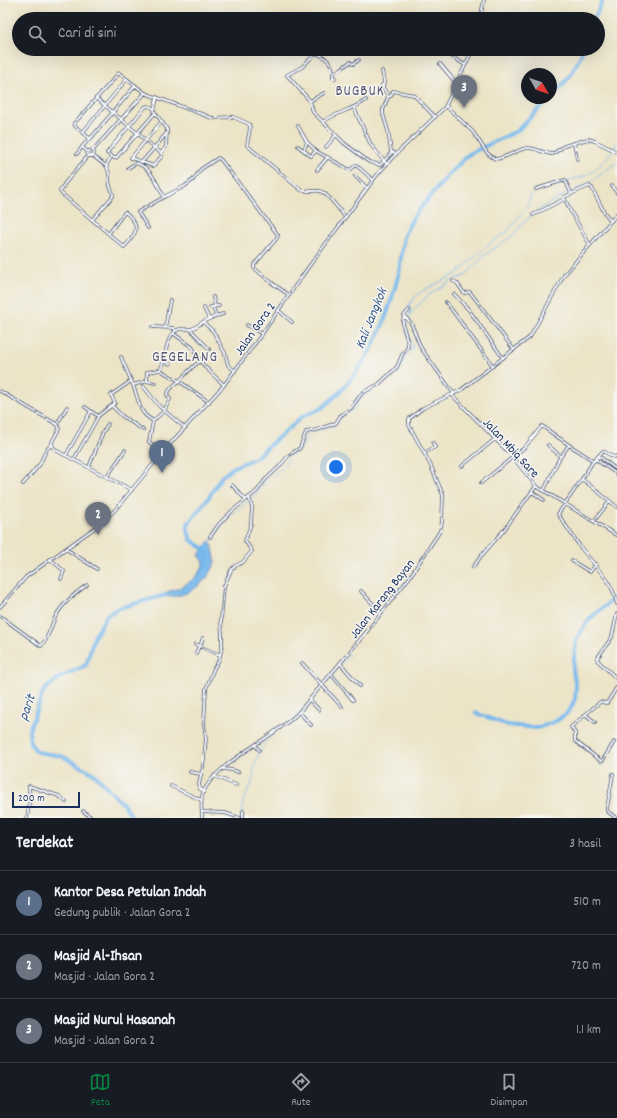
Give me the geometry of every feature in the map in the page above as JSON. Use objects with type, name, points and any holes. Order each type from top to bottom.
[{"type":"street","points":[[481,12],[484,0]]},
{"type":"street","points":[[313,56],[302,67],[287,74],[310,101],[313,112],[344,143],[369,162],[378,165],[392,152]]},
{"type":"street","points":[[320,56],[329,62],[332,67],[333,78],[335,78]]},
{"type":"street","points":[[451,56],[466,65]]},
{"type":"street","name":"Jalan Gora 2","points":[[0,607],[22,581],[50,559],[96,527],[112,513],[163,452],[224,385],[235,372],[278,310],[373,180],[396,154],[446,106],[470,56]]},
{"type":"street","points":[[332,73],[341,69],[350,62],[353,64],[359,60]]},
{"type":"street","points":[[440,64],[457,84]]},
{"type":"street","points":[[382,71],[384,81],[382,86],[388,97]]},
{"type":"street","points":[[90,138],[75,126],[74,123],[118,73],[120,73],[144,93],[212,118],[232,117],[249,124],[250,128],[247,145],[249,147],[301,190],[306,192],[323,192],[345,217]]},
{"type":"street","points":[[82,132],[127,79]]},
{"type":"street","points":[[77,154],[135,86]]},
{"type":"street","points":[[392,152],[383,113],[388,97],[393,91],[414,95],[435,117]]},
{"type":"street","points":[[87,152],[93,150],[144,93]]},
{"type":"street","points":[[310,101],[324,93]]},
{"type":"street","points":[[96,98],[161,153]]},
{"type":"street","points":[[157,98],[154,108],[155,113],[162,121],[168,132],[166,147],[161,153],[162,156],[153,166],[131,158],[162,121]]},
{"type":"street","points":[[323,122],[354,108],[366,100]]},
{"type":"street","points":[[154,108],[148,106],[145,107],[107,153],[111,157],[117,157],[155,113]]},
{"type":"street","points":[[446,106],[469,127],[490,156],[497,159],[527,148],[533,148],[553,154],[564,146],[584,140],[592,140],[617,152]]},
{"type":"street","points":[[354,108],[369,143],[387,164]]},
{"type":"street","points":[[298,126],[307,142],[316,151],[350,170],[356,165],[373,180]]},
{"type":"street","points":[[142,162],[168,132]]},
{"type":"street","points":[[326,147],[336,135]]},
{"type":"street","points":[[304,150],[307,142]]},
{"type":"street","points":[[574,143],[577,159]]},
{"type":"street","points":[[298,146],[311,156],[316,151]]},
{"type":"street","points":[[82,147],[87,152],[88,156]]},
{"type":"street","points":[[93,150],[93,156]]},
{"type":"street","points":[[392,152],[396,154]]},
{"type":"street","points":[[92,220],[113,196],[113,192],[110,185],[110,174],[106,166],[93,156],[88,156],[60,191],[62,194],[92,220],[109,233],[124,247],[135,234],[133,218],[125,212],[109,233]]},
{"type":"street","points":[[106,166],[111,157]]},
{"type":"street","points":[[317,170],[328,157]]},
{"type":"street","points":[[148,228],[138,212],[185,186],[193,180],[206,165],[216,158],[220,159],[278,235],[254,265],[254,268],[272,284],[289,295]]},
{"type":"street","points":[[128,168],[136,163],[147,169],[164,197]]},
{"type":"street","points":[[354,176],[367,188]]},
{"type":"street","points":[[536,189],[550,184],[566,181],[570,192]]},
{"type":"street","points":[[533,215],[564,198],[570,192],[589,186],[611,221]]},
{"type":"street","points":[[612,186],[617,193]]},
{"type":"street","points":[[564,198],[590,245]]},
{"type":"street","name":"Jalan Karang Bayan","points":[[202,818],[202,800],[204,791],[214,776],[254,745],[288,722],[299,712],[412,574],[442,527],[443,496],[424,453],[409,425],[409,420],[423,408],[453,395],[471,383],[514,350],[532,334],[562,279],[617,214]]},
{"type":"street","points":[[453,281],[457,283],[465,294],[470,292],[514,350]]},
{"type":"street","points":[[454,294],[468,310],[503,358]]},
{"type":"street","points":[[213,297],[213,307],[216,316]]},
{"type":"street","points":[[165,328],[170,300]]},
{"type":"street","points":[[446,302],[493,366]]},
{"type":"street","points":[[213,307],[219,306]]},
{"type":"street","points":[[204,308],[209,319]]},
{"type":"street","points":[[278,310],[292,322]]},
{"type":"street","points":[[210,538],[220,522],[257,491],[265,480],[291,453],[301,446],[306,432],[324,428],[336,423],[340,416],[351,408],[362,393],[379,384],[398,366],[402,355],[408,347],[403,328],[404,316],[409,310]]},
{"type":"street","points":[[190,330],[209,319],[222,314]]},
{"type":"street","name":"Jalan Mbiq Sare","points":[[404,316],[412,325],[421,348],[453,395],[513,458],[536,486],[616,535]]},
{"type":"street","points":[[203,322],[214,331],[225,353],[228,365],[234,369],[235,372]]},
{"type":"street","points":[[247,325],[262,334]]},
{"type":"street","points":[[152,327],[173,328],[175,332],[192,347],[205,367],[224,385]]},
{"type":"street","points":[[160,370],[169,340],[175,332],[180,329],[190,330],[199,337],[209,349]]},
{"type":"street","points":[[121,357],[142,411],[153,421]]},
{"type":"street","points":[[164,360],[170,364]]},
{"type":"street","points":[[163,452],[149,442],[153,421],[164,411],[170,399],[167,395],[168,392],[191,367],[201,361]]},
{"type":"street","points":[[147,381],[146,373],[160,370],[179,381],[208,402]]},
{"type":"street","points":[[74,459],[98,416],[115,402],[111,395],[131,381]]},
{"type":"street","points":[[133,385],[147,381],[155,383]]},
{"type":"street","points":[[143,386],[164,411],[185,428]]},
{"type":"street","points":[[0,391],[57,424],[59,429],[52,440],[52,444],[46,450],[40,464],[23,484]]},
{"type":"street","points":[[112,406],[122,416],[143,430]]},
{"type":"street","points":[[57,424],[67,407]]},
{"type":"street","points":[[85,407],[98,416]]},
{"type":"street","points":[[66,455],[91,411]]},
{"type":"street","points":[[89,467],[102,432],[108,424]]},
{"type":"street","points":[[481,483],[527,446],[542,426],[569,445],[617,474]]},
{"type":"street","points":[[462,466],[495,439]]},
{"type":"street","points":[[424,453],[435,447],[433,443]]},
{"type":"street","points":[[52,444],[57,451],[132,490]]},
{"type":"street","points":[[548,445],[560,456]]},
{"type":"street","points":[[544,490],[560,456],[569,445]]},
{"type":"street","points":[[107,477],[125,450]]},
{"type":"street","points":[[617,456],[614,457],[603,451],[594,460],[582,480],[558,512],[559,518],[608,581],[617,604]]},
{"type":"street","points":[[598,456],[617,470]]},
{"type":"street","points":[[582,480],[617,507]]},
{"type":"street","points":[[232,485],[245,500]]},
{"type":"street","points":[[473,567],[504,530],[536,486]]},
{"type":"street","points":[[532,492],[544,500]]},
{"type":"street","points":[[204,791],[200,789],[199,786],[204,764],[206,739],[204,724],[206,689],[220,655],[222,643],[222,605],[226,580],[232,568],[243,562],[252,550],[245,541],[251,526],[252,507],[249,497]]},
{"type":"street","points":[[594,521],[610,501]]},
{"type":"street","points":[[66,549],[97,569]]},
{"type":"street","points":[[50,559],[64,571],[61,579]]},
{"type":"street","points":[[572,561],[590,572],[596,564]]},
{"type":"street","points":[[0,616],[41,646],[57,614],[72,596],[87,585]]},
{"type":"street","points":[[360,592],[381,613]]},
{"type":"street","points":[[617,614],[612,637],[597,660],[617,679]]},
{"type":"street","points":[[196,654],[203,638]]},
{"type":"street","points":[[195,644],[220,655]]},
{"type":"street","points":[[302,663],[342,707]]},
{"type":"street","points":[[340,663],[360,686]]},
{"type":"street","points":[[331,674],[353,700]]},
{"type":"street","points":[[614,742],[600,761],[575,740],[575,733],[571,727],[600,702],[607,703],[617,687]]},
{"type":"street","points":[[309,699],[320,710]]},
{"type":"street","points":[[299,712],[311,725]]},
{"type":"street","points":[[586,715],[595,722]]},
{"type":"street","points":[[254,745],[259,750]]},
{"type":"street","points":[[223,769],[238,772]]},
{"type":"street","points":[[190,772],[201,774]]},
{"type":"street","points":[[614,774],[607,811],[616,818]]},
{"type":"street","points":[[214,776],[236,785]]},
{"type":"street","points":[[28,818],[30,799],[29,786],[58,796],[66,802]]},
{"type":"street","points":[[171,786],[202,800]]},
{"type":"street","points":[[83,811],[92,818],[94,814]]},
{"type":"street","points":[[243,811],[244,818]]},
{"type":"street","points":[[202,812],[225,813],[240,818]]},
{"type":"water","points":[[209,541],[211,542],[215,561],[214,566],[208,576],[191,591],[181,595],[167,597],[167,592],[183,586],[198,575],[204,562],[199,555]]},
{"type":"waterway","name":"Kali Jangkok","points":[[597,12],[603,0]]},
{"type":"waterway","name":"Kali Jangkok","points":[[557,91],[570,75],[580,56]]},
{"type":"waterway","name":"Kali Jangkok","points":[[203,548],[191,540],[188,531],[188,524],[209,497],[221,477],[234,467],[255,458],[303,416],[322,408],[340,392],[358,370],[371,350],[384,322],[393,295],[399,273],[404,235],[414,216],[449,174],[469,154],[517,131],[543,104]]},
{"type":"waterway","points":[[614,149],[617,142]]},
{"type":"waterway","points":[[557,183],[589,174],[595,170],[612,151]]},
{"type":"waterway","points":[[408,318],[412,311],[430,294],[455,279],[465,276],[485,255],[513,235],[524,222],[538,210],[568,193],[587,185],[617,162]]},
{"type":"waterway","points":[[410,313],[409,305],[417,295],[456,274],[496,239],[506,233],[528,205],[531,195],[537,190]]},
{"type":"waterway","points":[[291,455],[302,447],[306,435],[309,432],[329,428],[338,423],[341,417],[355,408],[361,398],[385,383],[402,367],[405,358],[413,348],[407,332],[406,320]]},
{"type":"waterway","points":[[210,542],[225,521],[255,495],[268,479],[284,466],[288,458]]},
{"type":"waterway","name":"parit","points":[[133,818],[123,804],[93,773],[62,756],[37,752],[30,743],[29,730],[44,690],[59,678],[86,665],[94,637],[107,615],[119,608],[166,595]]},
{"type":"waterway","points":[[476,713],[507,725],[538,728],[556,721],[566,714],[571,708],[575,699],[576,689],[573,669],[576,640],[589,619],[617,596]]},
{"type":"waterway","points":[[342,663],[350,654]]},
{"type":"waterway","points":[[333,674],[340,665]]},
{"type":"waterway","points":[[325,683],[331,676]]},
{"type":"waterway","points":[[300,712],[308,702]]},
{"type":"waterway","points":[[289,722],[299,714]]},
{"type":"waterway","points":[[242,815],[243,802],[252,783],[254,766],[258,755],[266,742],[276,732]]},
{"type":"place","name":"Masjid Nurul Hasanah","points":[[464,108]]},
{"type":"place","name":"Kantor Desa Petulan Indah","points":[[162,473]]},
{"type":"place","name":"Masjid Al-Ihsan","points":[[98,535]]},
{"type":"district","name":"BUGBUK","points":[[360,90]]},
{"type":"district","name":"GEGELANG","points":[[185,356]]}]
